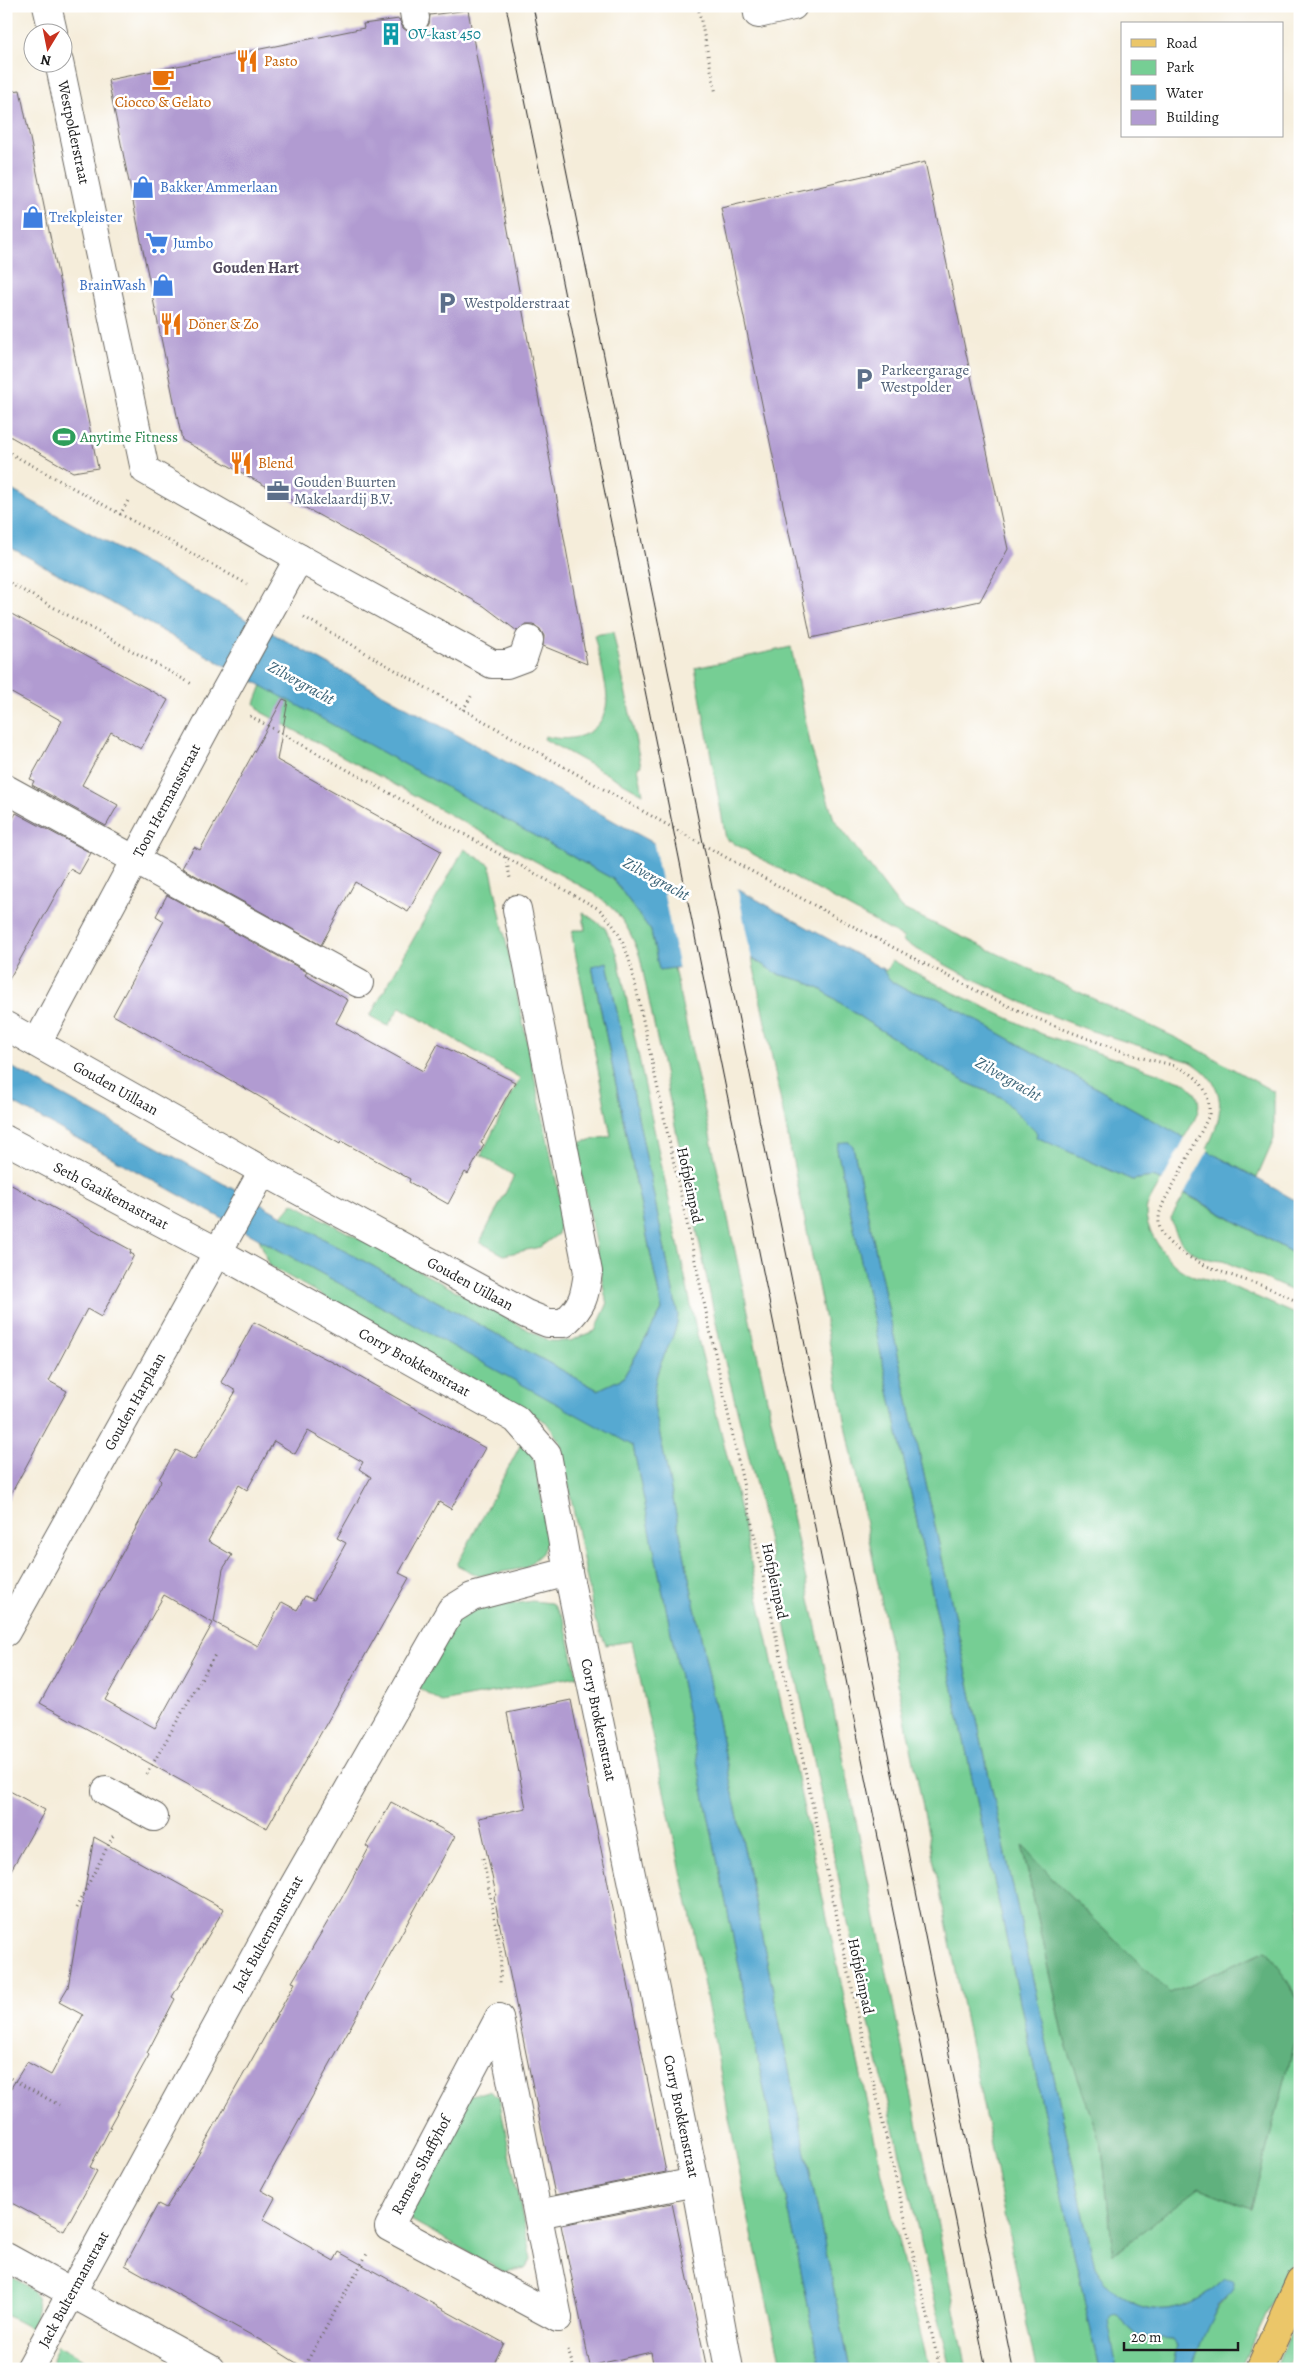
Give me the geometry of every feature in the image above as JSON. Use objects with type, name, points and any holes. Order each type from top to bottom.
[{"type":"main road","points":[[1260,2369],[1300,2281]]},
{"type":"street","points":[[47,6],[50,22]]},
{"type":"street","points":[[757,6],[758,14],[793,6]]},
{"type":"street","name":"Westpolderstraat","points":[[61,72],[145,470],[299,558],[492,664],[507,664],[523,658],[529,640]]},
{"type":"street","name":"Toon Hermansstraat","points":[[37,1043],[299,558]]},
{"type":"street","points":[[6,788],[359,982]]},
{"type":"street","name":"Gouden Uillaan","points":[[6,1026],[37,1043],[258,1180],[526,1314],[548,1323],[564,1323],[578,1310],[585,1295],[588,1272],[586,1254],[517,909]]},
{"type":"street","name":"Seth Gaaikemastraat","points":[[6,1140],[223,1240]]},
{"type":"street","name":"Gouden Harplaan","points":[[6,1632],[258,1180]]},
{"type":"street","name":"Corry Brokkenstraat","points":[[223,1240],[516,1419],[548,1454],[568,1572],[694,2182],[729,2369]]},
{"type":"street","name":"Jack Bultermanstraat","points":[[30,2369],[289,1894],[452,1610],[472,1596],[568,1572]]},
{"type":"street","points":[[106,1791],[154,1818]]},
{"type":"street","name":"Ramses Shaffyhof","points":[[500,2018],[538,2214],[558,2318],[388,2227],[500,2018]]},
{"type":"street","points":[[538,2214],[694,2182]]},
{"type":"street","points":[[6,2257],[210,2369]]},
{"type":"path","points":[[698,6],[716,94]]},
{"type":"path","points":[[6,451],[270,609],[463,710],[894,948],[996,1001],[1052,1026],[1188,1072],[1200,1082],[1206,1091],[1210,1105],[1209,1115],[1168,1195],[1159,1218],[1161,1230],[1167,1239],[1183,1254],[1197,1262],[1272,1289],[1300,1303]]},
{"type":"path","points":[[6,581],[227,689]]},
{"type":"path","name":"Hofpleinpad","points":[[227,689],[506,857],[599,909],[615,924],[623,939],[632,969],[859,2019],[940,2369]]},
{"type":"path","points":[[483,1858],[501,1954],[500,2018]]},
{"type":"path","points":[[6,2076],[59,2106]]},
{"type":"path","points":[[303,2369],[365,2256],[388,2227]]},
{"type":"green space","points":[[613,632],[641,766],[638,767],[643,794],[544,739],[545,736],[567,739],[577,737],[586,734],[601,721],[605,712],[607,693],[594,635]]},
{"type":"green space","points":[[791,647],[811,748],[834,819],[901,908],[1187,1043],[1274,1092],[1274,1139],[1257,1178],[1206,1150],[1217,1125],[1220,1102],[1212,1081],[1191,1062],[1089,1030],[1045,1013],[955,970],[902,941],[904,938],[726,839],[695,668]]},
{"type":"green space","points":[[262,685],[613,879],[651,931],[659,969],[674,968],[829,1687],[967,2369],[951,2369],[869,2023],[756,1485],[720,1342],[640,957],[636,946],[622,920],[592,892],[261,712],[255,703]]},
{"type":"green space","points":[[464,849],[490,865],[562,1209],[558,1234],[540,1247],[504,1255],[480,1242],[514,1176],[481,1155],[520,1078],[400,1007],[388,1026],[370,1016]]},
{"type":"green space","points":[[583,912],[605,928],[617,953],[698,1339],[735,1488],[881,2169],[929,2369],[850,2369],[654,1406],[654,1388],[657,1375],[675,1330],[678,1316],[607,963],[592,967],[662,1310],[623,1378],[598,1390],[282,1216],[293,1203],[549,1341],[570,1341],[595,1331],[607,1305],[576,1143],[611,1136],[572,936],[573,930],[585,930]]},
{"type":"green space","points":[[752,958],[777,974],[804,981],[822,990],[863,1019],[965,1082],[1001,1097],[1037,1133],[1037,1137],[1132,1180],[1152,1177],[1161,1180],[1148,1204],[1146,1215],[1157,1243],[1170,1260],[1188,1274],[1223,1283],[1300,1316],[1300,2002],[1267,1950],[1170,1993],[1060,1886],[1022,1846],[1065,2041],[1102,2147],[1113,2253],[1199,2188],[1251,2208],[1300,2023],[1300,2243],[1241,2369],[1191,2369],[1210,2322],[1227,2298],[1225,2278],[1208,2292],[1191,2302],[1174,2308],[1157,2309],[1140,2306],[1124,2298],[1109,2285],[1095,2267],[853,1146],[849,1142],[838,1146],[837,1149],[1099,2369],[1036,2369]]},
{"type":"green space","points":[[892,960],[946,989],[1042,1034],[1184,1082],[1197,1096],[1199,1103],[1193,1123],[1184,1138],[937,998],[898,986],[886,976],[883,969],[886,971]]},
{"type":"green space","points":[[1185,1194],[1300,1257],[1300,1294],[1223,1261],[1213,1260],[1196,1254],[1189,1249],[1178,1236],[1171,1218]]},
{"type":"green space","points":[[259,1239],[633,1445],[821,2369],[782,2369],[747,2212],[692,1923],[632,1641],[606,1645],[595,1620],[560,1442],[546,1422],[270,1266]]},
{"type":"green space","points":[[523,1440],[533,1453],[549,1536],[542,1553],[525,1568],[479,1576],[457,1565]]},
{"type":"green space","points":[[532,1601],[552,1603],[564,1619],[577,1676],[442,1702],[419,1688],[458,1620],[473,1610]]},
{"type":"green space","points":[[1022,1845],[1060,1886],[1170,1993],[1267,1950],[1300,2002],[1300,2023],[1251,2208],[1199,2188],[1113,2254],[1102,2147],[1065,2041]]},
{"type":"green space","points":[[489,2091],[499,2098],[531,2260],[525,2268],[504,2272],[411,2220],[408,2210],[470,2096]]},
{"type":"green space","points":[[6,2274],[30,2289],[37,2301],[35,2317],[30,2328],[6,2315]]},
{"type":"green space","points":[[1300,2313],[1300,2342],[1287,2369],[1275,2369]]},
{"type":"green space","points":[[1112,2314],[1118,2315],[1137,2336],[1172,2339],[1177,2346],[1172,2369],[1117,2369],[1107,2320]]},
{"type":"green space","points":[[58,2345],[101,2369],[53,2369],[52,2360]]},
{"type":"water","name":"Zilvergracht","points":[[6,487],[883,969],[887,976],[898,986],[937,998],[1300,1203],[1300,1257],[1161,1180],[1152,1177],[1132,1180],[1036,1137],[1037,1133],[1001,1097],[965,1082],[863,1019],[822,990],[804,981],[777,974],[752,958],[659,970],[651,931],[613,879],[6,545]]},
{"type":"water","points":[[607,962],[678,1316],[675,1330],[657,1375],[654,1388],[654,1406],[850,2369],[821,2369],[633,1446],[6,1099],[6,1064],[598,1390],[623,1378],[662,1310],[592,966]]},
{"type":"water","points":[[849,1142],[853,1146],[1095,2267],[1109,2285],[1124,2298],[1140,2306],[1157,2309],[1174,2308],[1191,2302],[1208,2292],[1225,2278],[1234,2280],[1233,2288],[1219,2306],[1211,2321],[1191,2369],[1172,2369],[1177,2346],[1172,2339],[1137,2336],[1118,2315],[1112,2314],[1108,2320],[1117,2369],[1099,2369],[837,1149],[839,1143]]},
{"type":"pier","points":[[653,840],[737,886],[752,960],[679,970]]},
{"type":"pier","points":[[1186,1136],[1209,1149],[1183,1196],[1161,1183]]},
{"type":"building","points":[[468,10],[587,664],[543,646],[544,636],[540,629],[534,625],[525,625],[517,631],[484,606],[182,440],[108,80],[364,28],[363,24],[399,19],[403,28],[410,33],[418,33],[425,30],[429,24],[430,15]]},
{"type":"building","points":[[20,90],[98,468],[73,472],[6,434],[6,92]]},
{"type":"building","name":"Parkeergarage Westpolder","points":[[925,162],[1008,549],[980,601],[811,638],[721,208]]},
{"type":"building","points":[[6,611],[168,700],[141,749],[111,732],[82,785],[118,805],[106,826],[32,785],[34,781],[30,779],[62,721],[6,690]]},
{"type":"building","points":[[283,699],[288,701],[277,760],[441,851],[408,912],[355,882],[321,945],[182,868],[194,847],[200,850]]},
{"type":"building","points":[[16,813],[91,853],[79,874],[70,869],[6,985],[6,831]]},
{"type":"building","points":[[167,895],[307,972],[305,975],[348,1000],[336,1023],[423,1071],[438,1044],[515,1082],[481,1143],[484,1145],[468,1174],[465,1172],[448,1204],[409,1182],[410,1179],[341,1141],[340,1144],[113,1015],[164,921],[156,916]]},
{"type":"building","points":[[6,1182],[131,1250],[130,1253],[134,1255],[101,1317],[87,1309],[49,1381],[67,1391],[6,1503]]},
{"type":"building","points":[[254,1322],[342,1367],[485,1448],[451,1509],[439,1502],[399,1573],[409,1578],[267,1828],[40,1703],[142,1517],[161,1481],[159,1479],[176,1450],[194,1460],[236,1391],[221,1382]],"holes":[[[308,1431],[363,1462],[359,1469],[371,1477],[337,1538],[346,1543],[314,1600],[305,1596],[297,1610],[282,1602],[258,1646],[214,1622],[223,1569],[232,1555],[208,1541],[239,1485],[247,1490],[274,1441],[295,1454]],[[164,1595],[213,1623],[155,1728],[105,1700]]]},
{"type":"building","points":[[571,1700],[666,2172],[555,2195],[494,1897],[496,1894],[479,1818],[526,1808],[507,1713]]},
{"type":"building","points":[[6,1789],[45,1810],[6,1879]]},
{"type":"building","points":[[391,1802],[455,1836],[261,2190],[275,2198],[263,2220],[334,2261],[339,2252],[504,2343],[491,2369],[306,2369],[260,2340],[125,2265],[158,2204],[166,2208],[189,2171],[295,1983],[292,1982],[340,1901],[369,1848],[366,1846]]},
{"type":"building","points":[[94,1837],[224,1909],[172,1997],[175,1999],[147,2053],[149,2055],[109,2127],[111,2127],[90,2167],[97,2171],[64,2231],[6,2200],[6,2096],[27,2062],[51,2075],[83,2015],[59,2002],[68,1987]]},
{"type":"building","points":[[672,2203],[707,2369],[654,2369],[651,2352],[590,2366],[561,2225]]},
{"type":"tram line","points":[[506,6],[986,2369]]},
{"type":"tram line","points":[[533,6],[1013,2369]]},
{"type":"place","name":"OV-kast 450","points":[[391,34]]},
{"type":"place","name":"Pasto","points":[[247,61]]},
{"type":"place","name":"Ciocco & Gelato","points":[[163,79]]},
{"type":"place","name":"Bakker Ammerlaan","points":[[143,187]]},
{"type":"place","name":"Trekpleister","points":[[33,217]]},
{"type":"place","name":"Jumbo","points":[[157,243]]},
{"type":"place","name":"BrainWash","points":[[163,285]]},
{"type":"place","name":"Westpolderstraat","points":[[447,303]]},
{"type":"place","name":"Döner & Zo","points":[[171,324]]},
{"type":"place","name":"Parkeergarage Westpolder","points":[[864,379]]},
{"type":"place","name":"Anytime Fitness","points":[[64,437]]},
{"type":"place","name":"Blend","points":[[241,463]]},
{"type":"place","name":"Gouden Buurten Makelaardij B.V.","points":[[278,491]]},
{"type":"district","name":"Gouden Hart","points":[[256,268]]}]
